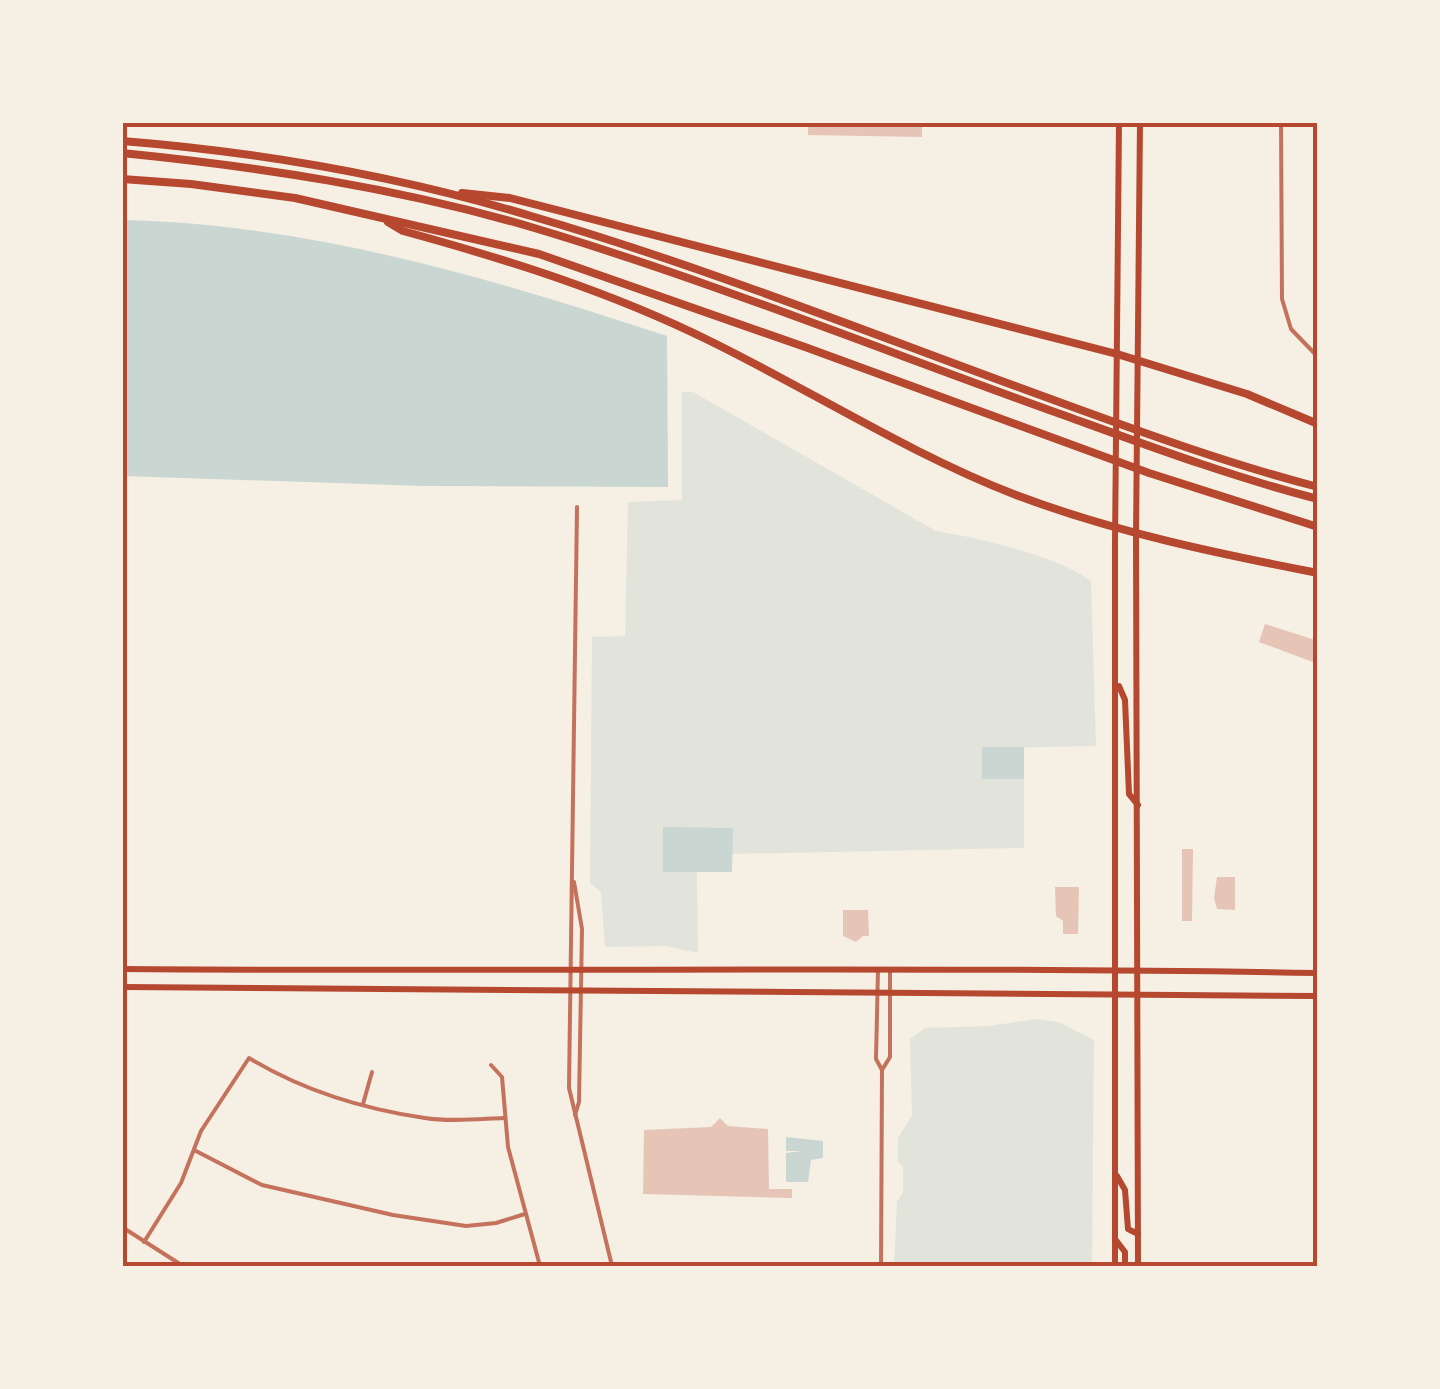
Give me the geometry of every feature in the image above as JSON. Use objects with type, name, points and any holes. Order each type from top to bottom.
[{"type":"highway","points":[[122,142],[298,162],[432,190],[621,244],[1149,436],[1318,488]]},
{"type":"highway","points":[[122,154],[319,178],[531,227],[1149,447],[1261,485],[1318,499]]},
{"type":"highway","points":[[122,179],[295,198],[558,260],[1149,473],[1318,526]]},
{"type":"highway","points":[[432,190],[510,198],[1117,354],[1247,394],[1318,424]]},
{"type":"highway","points":[[375,216],[403,230],[536,268],[624,302],[708,340],[986,483],[1116,530],[1318,573]]},
{"type":"main road","points":[[1114,1266],[1119,122]]},
{"type":"main road","points":[[1138,1266],[1136,535],[1140,122]]},
{"type":"main road","points":[[1116,680],[1125,700],[1129,794],[1138,805]]},
{"type":"main road","points":[[122,969],[1318,973]]},
{"type":"main road","points":[[122,987],[1318,996]]},
{"type":"main road","points":[[1114,1171],[1125,1190],[1128,1229],[1138,1234]]},
{"type":"main road","points":[[1114,1239],[1125,1252],[1125,1266]]},
{"type":"street","points":[[1281,122],[1282,299],[1292,329],[1318,357]]},
{"type":"street","points":[[577,508],[568,1088],[612,1266]]},
{"type":"street","points":[[573,877],[580,912],[579,1102],[575,1115]]},
{"type":"street","points":[[878,969],[881,1266]]},
{"type":"street","points":[[882,1070],[890,1058],[890,969]]},
{"type":"street","points":[[144,1242],[181,1183],[201,1131],[249,1058],[309,1090],[363,1104],[428,1119],[504,1118]]},
{"type":"street","points":[[491,1065],[502,1077],[504,1118],[540,1266]]},
{"type":"street","points":[[363,1104],[372,1072]]},
{"type":"street","points":[[193,1150],[262,1185],[393,1215],[466,1226],[496,1223],[525,1214]]},
{"type":"street","points":[[122,1227],[183,1266]]},
{"type":"street","points":[[595,1266],[603,1266]]},
{"type":"shaded area","points":[[123,220],[193,224],[331,243],[466,275],[667,336],[668,487],[425,486],[123,476]]},
{"type":"shaded area","points":[[682,392],[693,392],[936,531],[1039,556],[1091,581],[1096,746],[982,748],[982,779],[1024,779],[1024,848],[732,854],[732,828],[663,871],[697,872],[698,953],[666,946],[605,947],[601,892],[590,883],[592,637],[625,636],[628,502],[682,500]]},
{"type":"shaded area","points":[[982,747],[1024,747],[1024,779],[982,779]]},
{"type":"shaded area","points":[[663,827],[733,828],[732,872],[663,872]]},
{"type":"shaded area","points":[[1037,1019],[1059,1022],[1094,1040],[1092,1266],[894,1266],[897,1202],[903,1192],[898,1138],[912,1115],[910,1039],[925,1028],[989,1026]]},
{"type":"shaded area","points":[[786,1137],[823,1141],[823,1158],[811,1160],[808,1182],[786,1182],[786,1153],[802,1151],[786,1151]]},
{"type":"building","points":[[808,122],[922,122],[922,137],[808,135]]},
{"type":"building","points":[[1265,624],[1318,641],[1318,664],[1259,642]]},
{"type":"building","points":[[1182,849],[1193,849],[1192,921],[1182,921]]},
{"type":"building","points":[[1217,877],[1235,877],[1235,910],[1217,909]]},
{"type":"building","points":[[1055,887],[1079,887],[1078,934],[1063,934],[1063,921],[1056,916]]},
{"type":"building","points":[[843,910],[868,910],[869,936],[856,942],[843,936]]},
{"type":"building","points":[[720,1118],[728,1126],[768,1129],[769,1189],[792,1189],[792,1198],[643,1194],[644,1130],[711,1127]]}]
